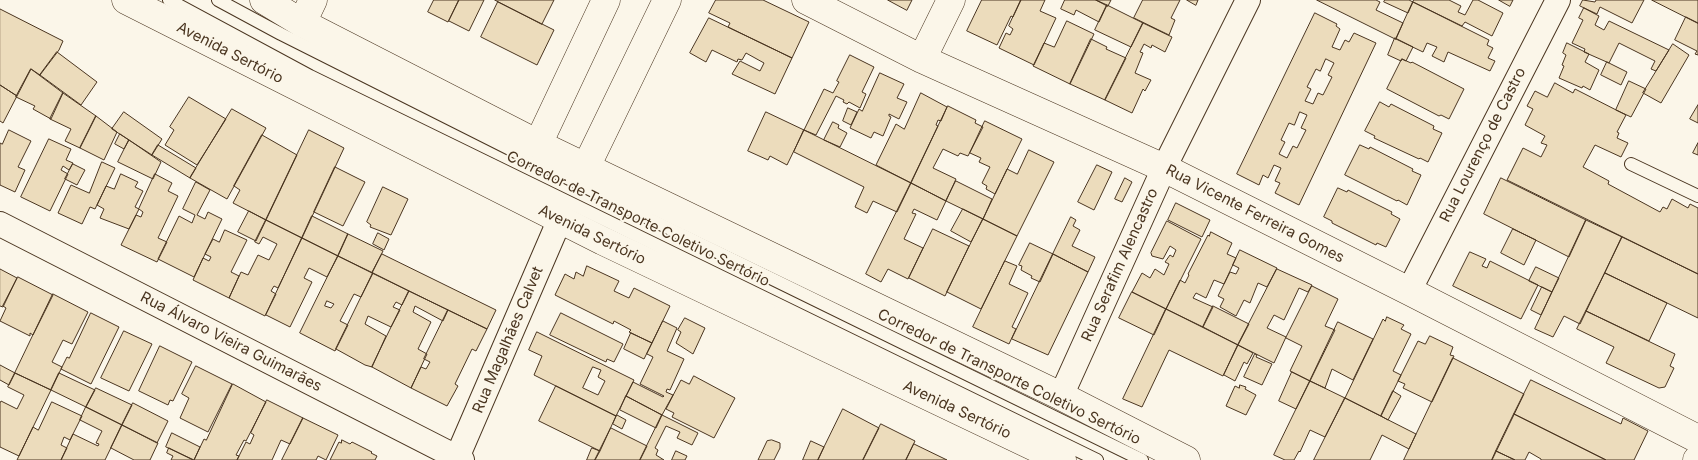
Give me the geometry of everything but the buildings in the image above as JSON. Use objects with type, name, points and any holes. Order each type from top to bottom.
[{"type":"main road","name":"Avenida Sertório","points":[[126,0],[1032,454],[1062,460]]},
{"type":"main road","points":[[264,0],[307,11],[538,144],[1061,396],[1186,460]]},
{"type":"main road","points":[[538,144],[606,0]]},
{"type":"main road","points":[[586,167],[667,0]]},
{"type":"main road","name":"Rua Vicente Ferreira Gomes","points":[[806,0],[922,59],[1164,168],[1698,439]]},
{"type":"main road","points":[[922,59],[951,0]]},
{"type":"street","name":"Rua Serafim Alencastro","points":[[1061,396],[1164,168],[1248,0]]},
{"type":"street","name":"Rua Lourenço de Castro","points":[[1409,291],[1558,0]]},
{"type":"street","name":"Rua Magalhães Calvet","points":[[459,459],[560,219]]},
{"type":"street","name":"Rua Álvaro Vieira Guimarães","points":[[0,224],[459,459]]},
{"type":"lane","name":"Corredor de Transporte Coletivo Sertório","points":[[169,0],[310,76],[1097,460]]},
{"type":"lane","name":"Corredor de Transporte Coletivo Sertório","points":[[218,0],[281,34],[604,197],[1142,460]]},
{"type":"lane","points":[[1630,164],[1698,196]]}]
